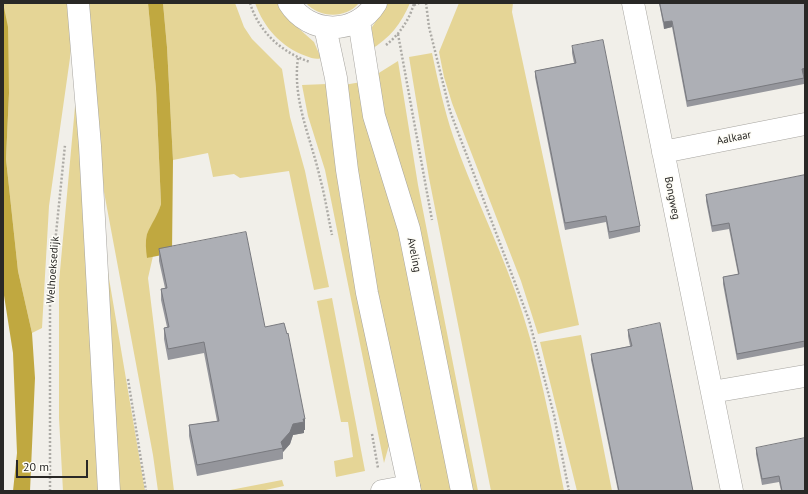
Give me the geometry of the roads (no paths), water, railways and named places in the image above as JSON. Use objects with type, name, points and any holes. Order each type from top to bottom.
[{"type":"street","points":[[78,3],[90,146],[109,491]]},
{"type":"street","points":[[289,3],[299,16],[316,25],[325,27],[342,26],[359,21],[367,15],[376,3]]},
{"type":"street","name":"Bongweg","points":[[633,3],[732,491]]},
{"type":"street","name":"Aveling","points":[[359,21],[374,116],[409,229],[462,491]]},
{"type":"street","points":[[325,27],[336,78],[347,170],[367,293],[410,489],[382,491]]},
{"type":"street","name":"Aalkaar","points":[[663,152],[805,124]]},
{"type":"street","points":[[712,392],[805,376]]}]
